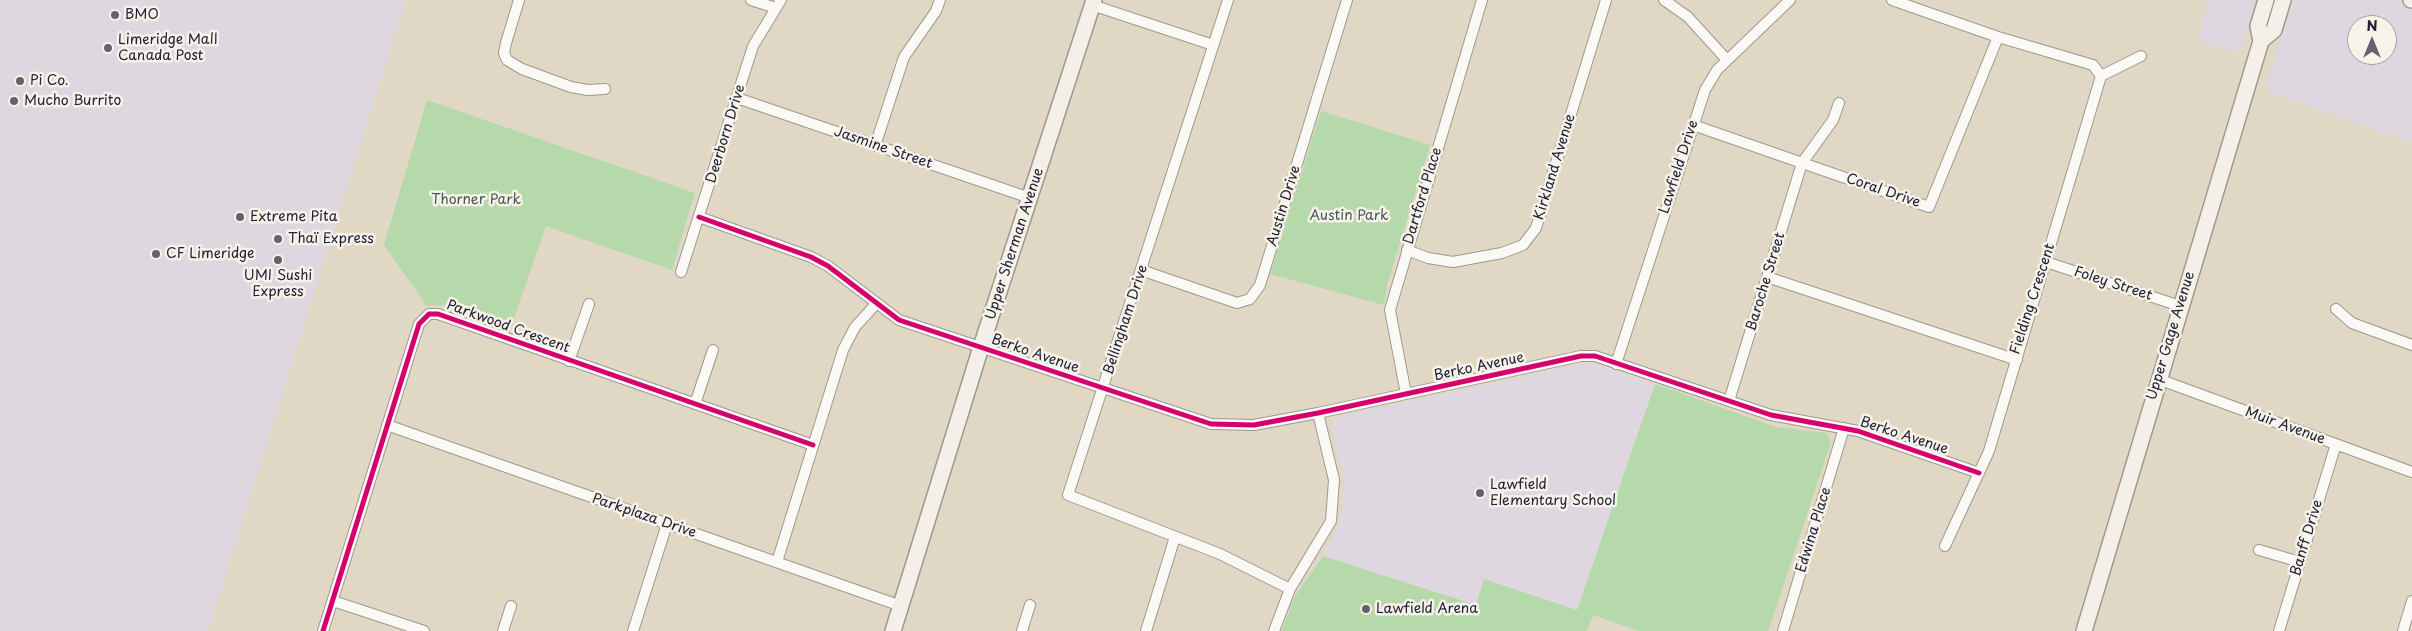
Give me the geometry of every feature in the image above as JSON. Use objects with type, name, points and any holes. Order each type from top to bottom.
[{"type":"main road","name":"Upper Gage Avenue","points":[[2084,631],[2158,379],[2261,41],[2258,26],[2266,0]]},
{"type":"main road","name":"Upper Gage Avenue","points":[[2261,41],[2274,30],[2283,0]]},
{"type":"main road","name":"Upper Sherman Avenue","points":[[893,631],[981,347],[1093,3]]},
{"type":"street","points":[[519,0],[504,53],[507,60],[522,69],[571,87],[588,90],[605,89]]},
{"type":"street","points":[[751,0],[778,4]]},
{"type":"street","points":[[875,146],[904,56],[936,11],[940,0]]},
{"type":"street","name":"Bellingham Drive","points":[[1228,0],[1068,495],[1220,554],[1290,589]]},
{"type":"street","name":"Austin Drive","points":[[1141,270],[1237,302],[1250,299],[1260,285],[1347,0]]},
{"type":"street","name":"Dartford Place","points":[[1406,394],[1390,310],[1482,0]]},
{"type":"street","name":"Kirkland Avenue","points":[[1407,250],[1428,258],[1453,262],[1502,252],[1523,245],[1536,228],[1606,0]]},
{"type":"street","points":[[1664,0],[1688,17],[1727,60]]},
{"type":"street","name":"Lawfield Drive","points":[[1616,364],[1692,125],[1705,90],[1717,70],[1790,0]]},
{"type":"street","points":[[1892,0],[1998,37],[2093,65],[2101,76],[2141,56]]},
{"type":"street","points":[[1093,3],[1213,45]]},
{"type":"street","name":"Deerborn Drive","points":[[681,272],[753,46],[778,4]]},
{"type":"street","name":"Coral Drive","points":[[1692,125],[1929,207],[1998,37]]},
{"type":"street","name":"Fielding Crescent","points":[[1767,277],[2017,360],[2101,76]]},
{"type":"street","name":"Jasmine Street","points":[[737,98],[1030,198]]},
{"type":"street","name":"Baroche Street","points":[[1729,401],[1802,163],[1833,120],[1839,103]]},
{"type":"street","name":"Berko Avenue","points":[[699,217],[828,266],[899,320],[1103,390],[1211,424],[1254,425],[1581,356],[1595,356],[1778,417],[1844,428],[1979,473]]},
{"type":"street","name":"Foley Street","points":[[2046,262],[2180,306]]},
{"type":"street","points":[[569,361],[589,304]]},
{"type":"street","points":[[777,562],[843,350],[855,327],[876,304]]},
{"type":"street","points":[[2336,309],[2352,323],[2412,345]]},
{"type":"street","name":"Parkwood Crescent","points":[[323,631],[419,324],[429,314],[438,314],[813,445]]},
{"type":"street","points":[[695,404],[713,350]]},
{"type":"street","points":[[1945,546],[1990,451],[2017,360]]},
{"type":"street","name":"Muir Avenue","points":[[2158,379],[2412,472]]},
{"type":"street","points":[[1274,631],[1290,589],[1331,521],[1334,480],[1318,413]]},
{"type":"street","name":"Parkplaza Drive","points":[[387,425],[901,606]]},
{"type":"street","name":"Edwina Place","points":[[1783,631],[1844,428]]},
{"type":"street","name":"Banff Drive","points":[[2279,631],[2336,444]]},
{"type":"street","points":[[633,631],[667,524]]},
{"type":"street","points":[[1146,631],[1175,537]]},
{"type":"street","points":[[2259,550],[2300,562]]},
{"type":"street","points":[[333,601],[424,631]]},
{"type":"street","points":[[2403,631],[2412,601]]},
{"type":"street","points":[[1022,631],[1030,605]]},
{"type":"street","points":[[503,631],[511,606]]},
{"type":"shaded area","points":[[0,0],[406,0],[208,631],[0,631]]},
{"type":"shaded area","points":[[2209,0],[2256,0],[2240,54],[2197,40]]},
{"type":"shaded area","points":[[2293,0],[2394,0],[2412,7],[2412,143],[2265,90]]},
{"type":"shaded area","name":"Lawfield Elementary School","points":[[1588,362],[1655,384],[1577,611],[1485,580],[1476,605],[1323,556],[1332,541],[1343,509],[1343,476],[1332,426],[1337,417]]},
{"type":"green space","name":"Thorner Park","points":[[427,100],[695,193],[672,270],[546,226],[510,329],[445,305],[427,306],[384,245]]},
{"type":"green space","name":"Austin Park","points":[[1321,111],[1430,145],[1387,285],[1384,305],[1270,274]]},
{"type":"green space","points":[[1655,384],[1776,427],[1827,433],[1831,442],[1768,631],[1639,631],[1593,615],[1587,631],[1282,631],[1294,598],[1323,556],[1476,605],[1484,579],[1577,610]]},
{"type":"cycle path","points":[[699,217],[811,257],[828,266],[899,320],[1211,424],[1254,425],[1581,356],[1595,356],[1771,415],[1858,431],[1979,473]]},
{"type":"cycle path","points":[[323,631],[419,324],[429,314],[438,314],[813,445]]},
{"type":"place","name":"BMO","points":[[115,15]]},
{"type":"place","name":"Limeridge Mall Canada Post","points":[[108,48]]},
{"type":"place","name":"Pi Co.","points":[[20,81]]},
{"type":"place","name":"Mucho Burrito","points":[[14,101]]},
{"type":"place","name":"Extreme Pita","points":[[240,217]]},
{"type":"place","name":"Thaï Express","points":[[278,239]]},
{"type":"place","name":"CF Limeridge","points":[[156,254]]},
{"type":"place","name":"UMI Sushi Express","points":[[278,260]]},
{"type":"place","name":"Lawfield Elementary School","points":[[1480,493]]},
{"type":"place","name":"Lawfield Arena","points":[[1366,609]]}]
